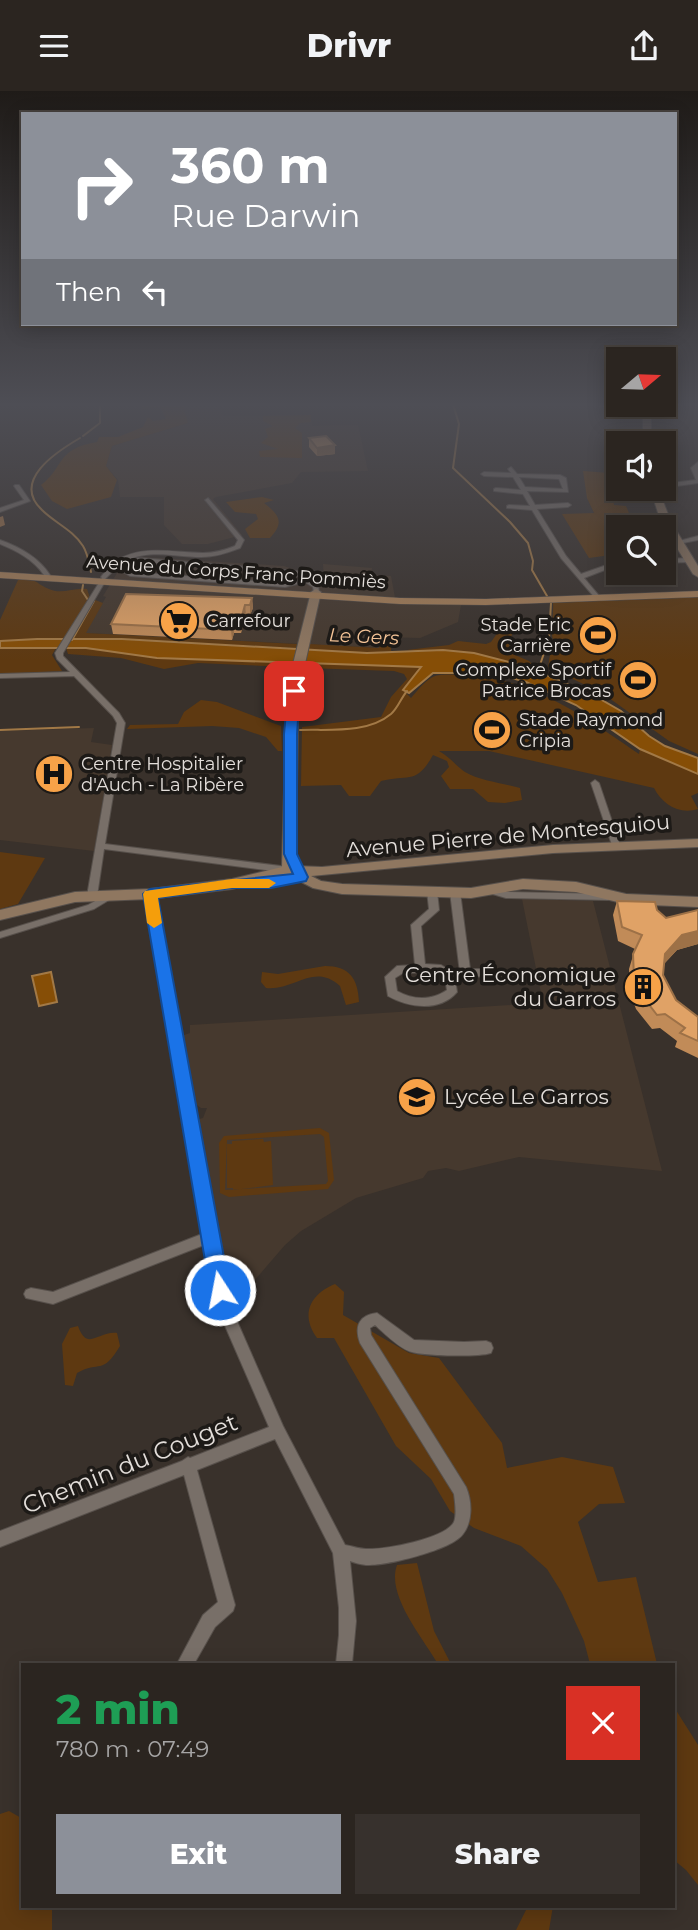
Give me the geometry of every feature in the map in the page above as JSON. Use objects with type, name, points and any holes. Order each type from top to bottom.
[{"type":"main road","name":"Avenue du Corps Franc Pommiès","points":[[0,575],[104,579],[425,601]]},
{"type":"main road","name":"Avenue du Corps Franc Pommiès","points":[[316,594],[425,601],[698,594]]},
{"type":"street","points":[[2,508],[27,501],[20,490]]},
{"type":"street","points":[[496,490],[566,490]]},
{"type":"street","points":[[524,491],[563,557],[597,597]]},
{"type":"street","points":[[0,935],[91,907],[99,897],[100,846],[121,723],[60,657],[60,649],[113,564],[144,554],[219,552],[239,547],[241,540],[208,499]]},
{"type":"street","points":[[659,501],[678,542],[698,574]]},
{"type":"street","points":[[509,507],[568,505]]},
{"type":"street","points":[[678,542],[698,538]]},
{"type":"street","points":[[0,542],[26,555],[46,576]]},
{"type":"street","points":[[124,560],[285,571],[307,579],[316,586],[298,668],[290,734],[291,851],[296,873]]},
{"type":"street","points":[[124,560],[121,569],[130,574],[285,585],[307,579]]},
{"type":"street","points":[[676,561],[690,560]]},
{"type":"street","points":[[580,577],[606,567]]},
{"type":"street","points":[[310,619],[319,603],[330,596]]},
{"type":"street","points":[[0,676],[76,674]]},
{"type":"street","points":[[595,783],[616,845]]},
{"type":"street","name":"Avenue Pierre de Montesquiou","points":[[100,846],[272,866],[296,873],[616,845],[698,843]]},
{"type":"street","points":[[272,866],[285,861],[291,851]]},
{"type":"street","name":"Avenue Pierre de Montesquiou","points":[[291,851],[303,863],[322,872]]},
{"type":"street","points":[[348,870],[387,890]]},
{"type":"street","points":[[0,915],[58,899],[271,883],[296,873],[331,888],[455,892],[492,891],[514,884],[576,887],[608,897]]},
{"type":"street","points":[[420,968],[416,925],[434,910],[432,891]]},
{"type":"street","points":[[492,891],[506,895],[698,902]]},
{"type":"street","points":[[455,892],[465,973],[488,973]]},
{"type":"street","points":[[150,894],[209,1237],[226,1312],[278,1431],[340,1551],[347,1591],[348,1621],[344,1663]]},
{"type":"street","points":[[401,968],[420,968],[437,968],[450,976],[452,992],[441,1001],[404,1001],[392,993],[390,977],[401,968]]},
{"type":"street","points":[[31,1294],[53,1298],[209,1237]]},
{"type":"street","points":[[340,1551],[364,1557],[426,1545],[449,1538],[457,1531],[463,1517],[461,1492],[365,1338],[362,1329],[364,1324],[370,1319],[377,1319],[412,1346],[464,1349],[486,1347]]},
{"type":"street","name":"Chemin du Couget","points":[[0,1539],[278,1431]]},
{"type":"street","points":[[186,1663],[209,1621],[227,1605],[188,1464]]},
{"type":"shaded area","points":[[44,490],[114,490],[111,497],[67,509],[52,501]]},
{"type":"shaded area","points":[[119,490],[255,490],[213,499],[242,535],[208,544],[182,544],[164,525],[164,497],[120,497]]},
{"type":"shaded area","points":[[586,490],[606,490],[606,501],[626,506],[630,515],[606,515],[606,556],[589,558],[562,514],[594,513]]},
{"type":"shaded area","points":[[262,497],[274,500],[264,503],[276,515],[278,527],[270,538],[250,538],[245,529],[258,519],[256,514],[235,512],[226,502]]},
{"type":"shaded area","points":[[131,558],[284,566],[302,572],[318,582],[324,580],[323,564],[372,568],[371,575],[391,576],[396,603],[461,605],[458,622],[420,638],[381,637],[379,648],[85,633],[106,597],[103,596],[117,573],[116,566]]},
{"type":"shaded area","points":[[18,580],[34,581],[54,591],[87,589],[90,598],[103,603],[86,633],[297,644],[296,648],[122,639],[0,641],[0,620]]},
{"type":"shaded area","name":"Complexe Sportif Patrice Brocas","points":[[698,597],[698,754],[669,741],[602,693],[548,667],[550,655],[546,654],[553,639],[553,603]]},
{"type":"shaded area","points":[[498,632],[512,634],[508,652],[529,661],[539,671],[474,653],[407,650],[449,645],[458,641],[486,644],[491,642]]},
{"type":"shaded area","points":[[381,637],[391,638],[391,651],[367,653],[308,649],[309,644],[379,648]]},
{"type":"shaded area","points":[[122,639],[367,653],[443,650],[474,653],[525,666],[593,695],[621,711],[649,736],[665,746],[698,758],[698,774],[640,749],[576,705],[526,682],[494,673],[433,673],[409,693],[403,690],[421,667],[157,658],[86,648],[0,648],[0,641]]},
{"type":"shaded area","points":[[0,648],[56,648],[52,655],[62,671],[0,674]]},
{"type":"shaded area","points":[[66,648],[86,648],[158,658],[293,662],[291,667],[198,663],[164,669],[121,658],[68,654]]},
{"type":"shaded area","points":[[307,662],[422,667],[403,690],[411,698],[428,680],[442,675],[488,677],[534,691],[578,713],[639,754],[640,749],[698,774],[698,793],[691,796],[698,809],[684,811],[672,807],[654,788],[489,751],[439,751],[471,775],[520,788],[522,800],[488,802],[473,789],[450,789],[441,776],[449,767],[447,761],[433,755],[417,775],[381,781],[370,796],[349,796],[341,785],[301,786],[302,727],[381,717],[391,697],[407,679],[404,674],[394,671],[306,668]]},
{"type":"shaded area","points":[[201,700],[217,702],[281,726],[282,751],[278,751],[266,737],[239,728],[212,726],[127,729],[130,725],[178,724],[184,712]]},
{"type":"shaded area","name":"Centre Hospitalier d'Auch - La Ribère","points":[[94,728],[91,742],[112,745],[94,851],[0,840],[0,731]]},
{"type":"shaded area","points":[[0,852],[45,858],[18,904],[0,909]]},
{"type":"shaded area","name":"Lycée Le Garros","points":[[522,899],[593,901],[662,1171],[519,1157],[459,1171],[446,1168],[428,1171],[423,1178],[356,1198],[301,1231],[285,1245],[235,1303],[196,1120],[203,1118],[207,1108],[201,1108],[194,1103],[181,1036],[190,1033],[190,1025],[543,1003]]},
{"type":"shaded area","points":[[325,966],[340,968],[351,975],[357,986],[359,1002],[346,1005],[340,986],[331,979],[313,977],[276,988],[266,988],[261,982],[262,972],[278,974]]},
{"type":"shaded area","points":[[51,972],[57,1002],[39,1006],[32,976]]},
{"type":"shaded area","points":[[320,1128],[329,1133],[334,1180],[328,1189],[229,1197],[220,1193],[219,1143],[224,1136]],"holes":[[[320,1134],[324,1137],[328,1181],[326,1184],[225,1190],[227,1140]]]},
{"type":"shaded area","points":[[263,1139],[264,1142],[271,1141],[273,1185],[233,1190],[227,1188],[227,1144],[232,1144],[232,1141]]},
{"type":"shaded area","points":[[335,1284],[344,1292],[343,1315],[409,1353],[439,1358],[502,1443],[507,1468],[562,1457],[613,1467],[625,1503],[599,1504],[578,1522],[598,1582],[636,1577],[657,1663],[590,1663],[584,1641],[562,1593],[547,1569],[521,1546],[474,1528],[450,1511],[431,1479],[396,1446],[334,1338],[317,1338],[309,1321],[310,1306],[326,1288]]},
{"type":"shaded area","points":[[78,1326],[81,1334],[89,1339],[117,1333],[120,1346],[105,1364],[77,1373],[73,1386],[65,1385],[62,1344],[70,1328]]},
{"type":"shaded area","points":[[417,1563],[434,1631],[450,1663],[437,1663],[408,1616],[397,1589],[397,1565]]},
{"type":"shaded area","points":[[675,1709],[698,1745],[698,1885],[675,1861]]},
{"type":"shaded area","points":[[9,1811],[21,1818],[21,1908],[52,1908],[52,1930],[0,1930],[0,1814]]},
{"type":"shaded area","points":[[527,1908],[553,1908],[549,1930],[516,1930]]},
{"type":"building","name":"Carrefour","points":[[126,594],[252,598],[250,605],[245,605],[240,623],[233,623],[231,630],[111,624]]},
{"type":"building","points":[[617,901],[655,902],[657,910],[666,918],[698,910],[698,931],[682,935],[665,954],[663,975],[676,1000],[698,1017],[698,1041],[680,1033],[685,1028],[665,1014],[657,1015],[641,994],[634,978],[633,954],[642,935],[622,927]]},
{"type":"waterway","points":[[31,490],[42,510],[74,535],[83,546],[91,572]]},
{"type":"waterway","points":[[476,490],[528,543],[533,561],[532,570],[547,596]]},
{"type":"waterway","points":[[83,585],[82,591],[88,600]]},
{"type":"waterway","points":[[72,640],[94,601]]},
{"type":"waterway","points":[[537,674],[549,638],[551,603]]},
{"type":"waterway","points":[[300,730],[347,729],[371,725],[391,714],[407,691]]},
{"type":"waterway","points":[[0,730],[79,727]]},
{"type":"slow traffic","points":[[154,923],[150,894],[232,884],[269,883]]},
{"type":"place","name":"Carrefour","points":[[179,621]]},
{"type":"place","name":"Stade Eric Carrière","points":[[598,635]]},
{"type":"place","name":"Complexe Sportif Patrice Brocas","points":[[638,680]]},
{"type":"place","name":"Stade Raymond Cripia","points":[[492,730]]},
{"type":"place","name":"Centre Hospitalier d'Auch - La Ribère","points":[[54,774]]},
{"type":"place","name":"Centre Économique du Garros","points":[[643,987]]},
{"type":"place","name":"Lycée Le Garros","points":[[417,1097]]},
{"type":"route","points":[[220,1290],[150,894],[232,884],[271,883],[301,877],[290,854],[290,734],[294,691]]},
{"type":"water label","name":"Le Gers","points":[[364,636]]}]
